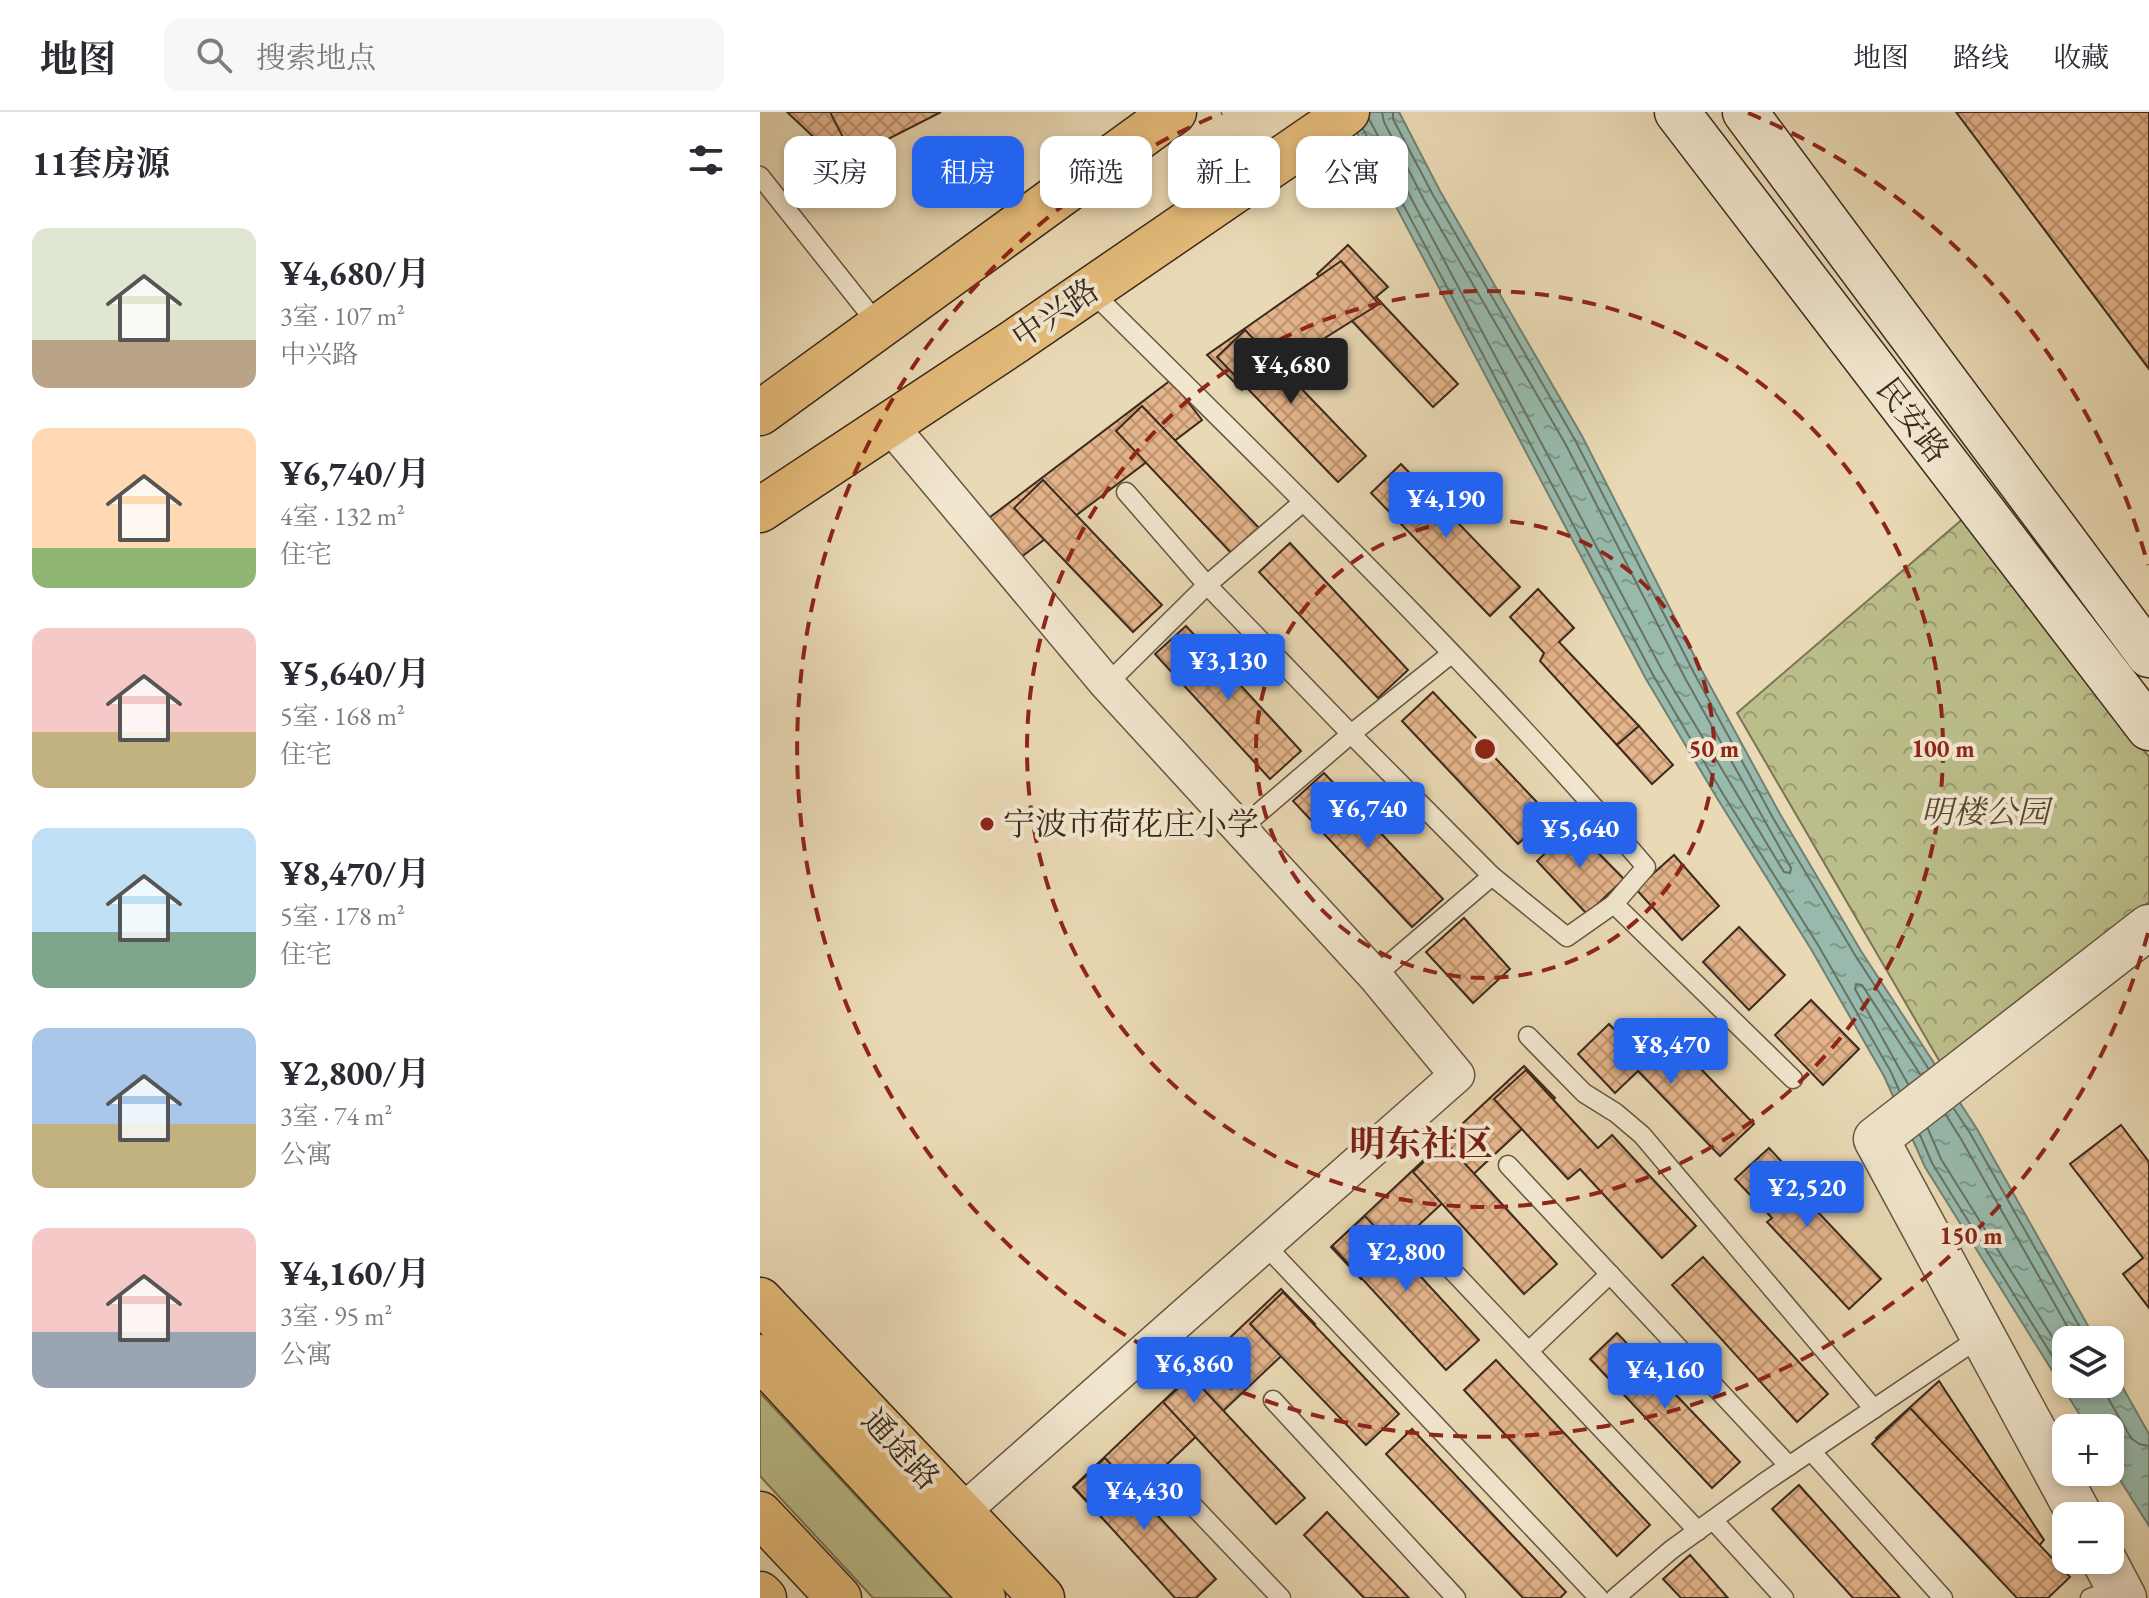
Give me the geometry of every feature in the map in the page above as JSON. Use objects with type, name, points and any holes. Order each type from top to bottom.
[{"type":"main road","points":[[760,413],[1174,112]]},
{"type":"main road","name":"民安路","points":[[1677,112],[2149,728]]},
{"type":"main road","name":"民安路","points":[[1745,112],[2149,655]]},
{"type":"main road","name":"中兴路","points":[[760,510],[1090,290],[1334,122]]},
{"type":"main road","points":[[2072,1502],[1876,1139],[2149,927]]},
{"type":"main road","name":"通途路","points":[[760,1300],[946,1527],[983,1598]]},
{"type":"main road","name":"通途路","points":[[760,1357],[946,1527],[1042,1598]]},
{"type":"main road","points":[[760,1514],[839,1598]]},
{"type":"street","points":[[889,424],[1107,684],[1375,976],[1457,1075],[946,1527]]},
{"type":"lane","points":[[760,176],[879,326]]},
{"type":"lane","points":[[1090,290],[1451,654],[1588,800],[1646,867],[1614,904],[1567,937],[1492,876],[1351,734],[1207,585],[1126,492]]},
{"type":"lane","points":[[1107,684],[1207,585],[1303,502]]},
{"type":"lane","points":[[1240,829],[1451,654]]},
{"type":"lane","points":[[1375,976],[1492,876]]},
{"type":"lane","points":[[1614,904],[1793,1079]]},
{"type":"lane","points":[[1528,1036],[1584,1093],[1616,1113],[1642,1135],[1874,1409]]},
{"type":"lane","points":[[1508,1165],[1789,1466]]},
{"type":"lane","points":[[1265,1245],[1591,1596]]},
{"type":"lane","points":[[1430,1247],[1529,1351],[1705,1525],[1784,1598]]},
{"type":"lane","points":[[1529,1351],[1610,1274]]},
{"type":"lane","points":[[1615,1598],[1705,1525],[1982,1336]]},
{"type":"lane","points":[[1273,1400],[1456,1598]]},
{"type":"lane","points":[[1811,1451],[1943,1598]]},
{"type":"lane","points":[[1177,1489],[1281,1598]]},
{"type":"green space","name":"明楼公园","points":[[1965,517],[2149,757],[2149,902],[1940,1062],[1737,713]]},
{"type":"green space","points":[[760,1393],[951,1598],[873,1598],[760,1476]]},
{"type":"water","points":[[1346,112],[1399,112],[1440,191],[1582,436],[1701,669],[1780,814],[1861,951],[1977,1129],[2088,1326],[2052,1326],[2052,1370],[1925,1167],[1884,1076],[1811,949],[1646,679],[1397,208],[1408,208],[1408,136],[1359,136]]},
{"type":"water","points":[[2124,1390],[2149,1434],[2149,1526],[2124,1486],[2124,1414],[2079,1414],[2069,1398],[2124,1398]]},
{"type":"building","points":[[787,112],[875,112],[880,117],[862,136],[812,136]]},
{"type":"building","points":[[830,112],[941,112],[894,136],[842,136]]},
{"type":"building","points":[[1956,112],[2149,112],[2149,369]]},
{"type":"building","points":[[1348,245],[1388,287],[1376,297],[1458,384],[1433,407],[1351,320],[1356,315],[1317,274]]},
{"type":"building","points":[[1341,261],[1379,304],[1242,390],[1207,355]]},
{"type":"building","points":[[1245,330],[1366,456],[1338,482],[1217,357]]},
{"type":"building","points":[[1171,380],[1202,420],[1016,561],[985,521]]},
{"type":"building","points":[[1142,406],[1261,530],[1234,556],[1116,431]]},
{"type":"building","points":[[1401,464],[1520,587],[1490,616],[1371,493]]},
{"type":"building","points":[[1043,480],[1162,605],[1133,632],[1014,508]]},
{"type":"building","points":[[1290,543],[1408,670],[1378,698],[1259,572]]},
{"type":"building","points":[[1538,589],[1574,628],[1559,642],[1639,726],[1617,745],[1540,661],[1544,653],[1510,617]]},
{"type":"building","points":[[1186,626],[1301,751],[1270,779],[1155,654]]},
{"type":"building","points":[[1433,692],[1549,815],[1518,844],[1402,721]]},
{"type":"building","points":[[1639,726],[1673,765],[1652,784],[1617,745]]},
{"type":"building","points":[[1324,773],[1443,899],[1412,927],[1293,801]]},
{"type":"building","points":[[1573,827],[1624,879],[1587,914],[1537,861]]},
{"type":"building","points":[[1674,855],[1719,906],[1682,940],[1636,889]]},
{"type":"building","points":[[1464,918],[1510,969],[1473,1003],[1426,952]]},
{"type":"building","points":[[1739,927],[1785,975],[1749,1010],[1703,962]]},
{"type":"building","points":[[1811,1000],[1859,1049],[1823,1085],[1775,1035]]},
{"type":"building","points":[[1609,1024],[1647,1062],[1672,1039],[1754,1124],[1720,1156],[1638,1071],[1615,1093],[1578,1054]]},
{"type":"building","points":[[1524,1066],[1555,1098],[1361,1279],[1331,1247]]},
{"type":"building","points":[[1526,1070],[1598,1148],[1612,1135],[1696,1226],[1662,1258],[1580,1169],[1568,1179],[1494,1099]]},
{"type":"building","points":[[2121,1125],[2149,1162],[2149,1308],[2123,1274],[2143,1258],[2070,1164]]},
{"type":"building","points":[[1445,1142],[1557,1264],[1524,1294],[1413,1172]]},
{"type":"building","points":[[1769,1148],[1806,1188],[1800,1193],[1881,1279],[1849,1309],[1767,1222],[1772,1218],[1735,1179]]},
{"type":"building","points":[[1365,1216],[1479,1340],[1446,1370],[1332,1246]]},
{"type":"building","points":[[1703,1257],[1828,1394],[1797,1422],[1672,1285]]},
{"type":"building","points":[[1281,1289],[1315,1324],[1106,1522],[1073,1487]]},
{"type":"building","points":[[1283,1292],[1399,1414],[1366,1445],[1250,1324]]},
{"type":"building","points":[[1617,1333],[1740,1462],[1712,1488],[1590,1359]]},
{"type":"building","points":[[1496,1360],[1650,1525],[1617,1556],[1464,1390]]},
{"type":"building","points":[[1191,1376],[1305,1498],[1276,1524],[1163,1402]]},
{"type":"building","points":[[1939,1381],[2044,1540],[2010,1580],[1876,1438]]},
{"type":"building","points":[[1910,1408],[2052,1558],[2052,1574],[2067,1574],[2070,1577],[2048,1598],[2017,1598],[1872,1444]]},
{"type":"building","points":[[1412,1429],[1566,1592],[1560,1598],[1523,1598],[1386,1454]]},
{"type":"building","points":[[1105,1458],[1216,1579],[1196,1598],[1175,1598],[1074,1487]]},
{"type":"building","points":[[1799,1485],[1900,1598],[1853,1598],[1772,1509]]},
{"type":"building","points":[[1327,1512],[1409,1598],[1364,1598],[1304,1535]]},
{"type":"building","points":[[1690,1555],[1728,1598],[1681,1598],[1663,1579]]},
{"type":"place","name":"宁波市荷花庄小学","points":[[987,824]]},
{"type":"district","name":"明东社区","points":[[1421,1143]]}]
